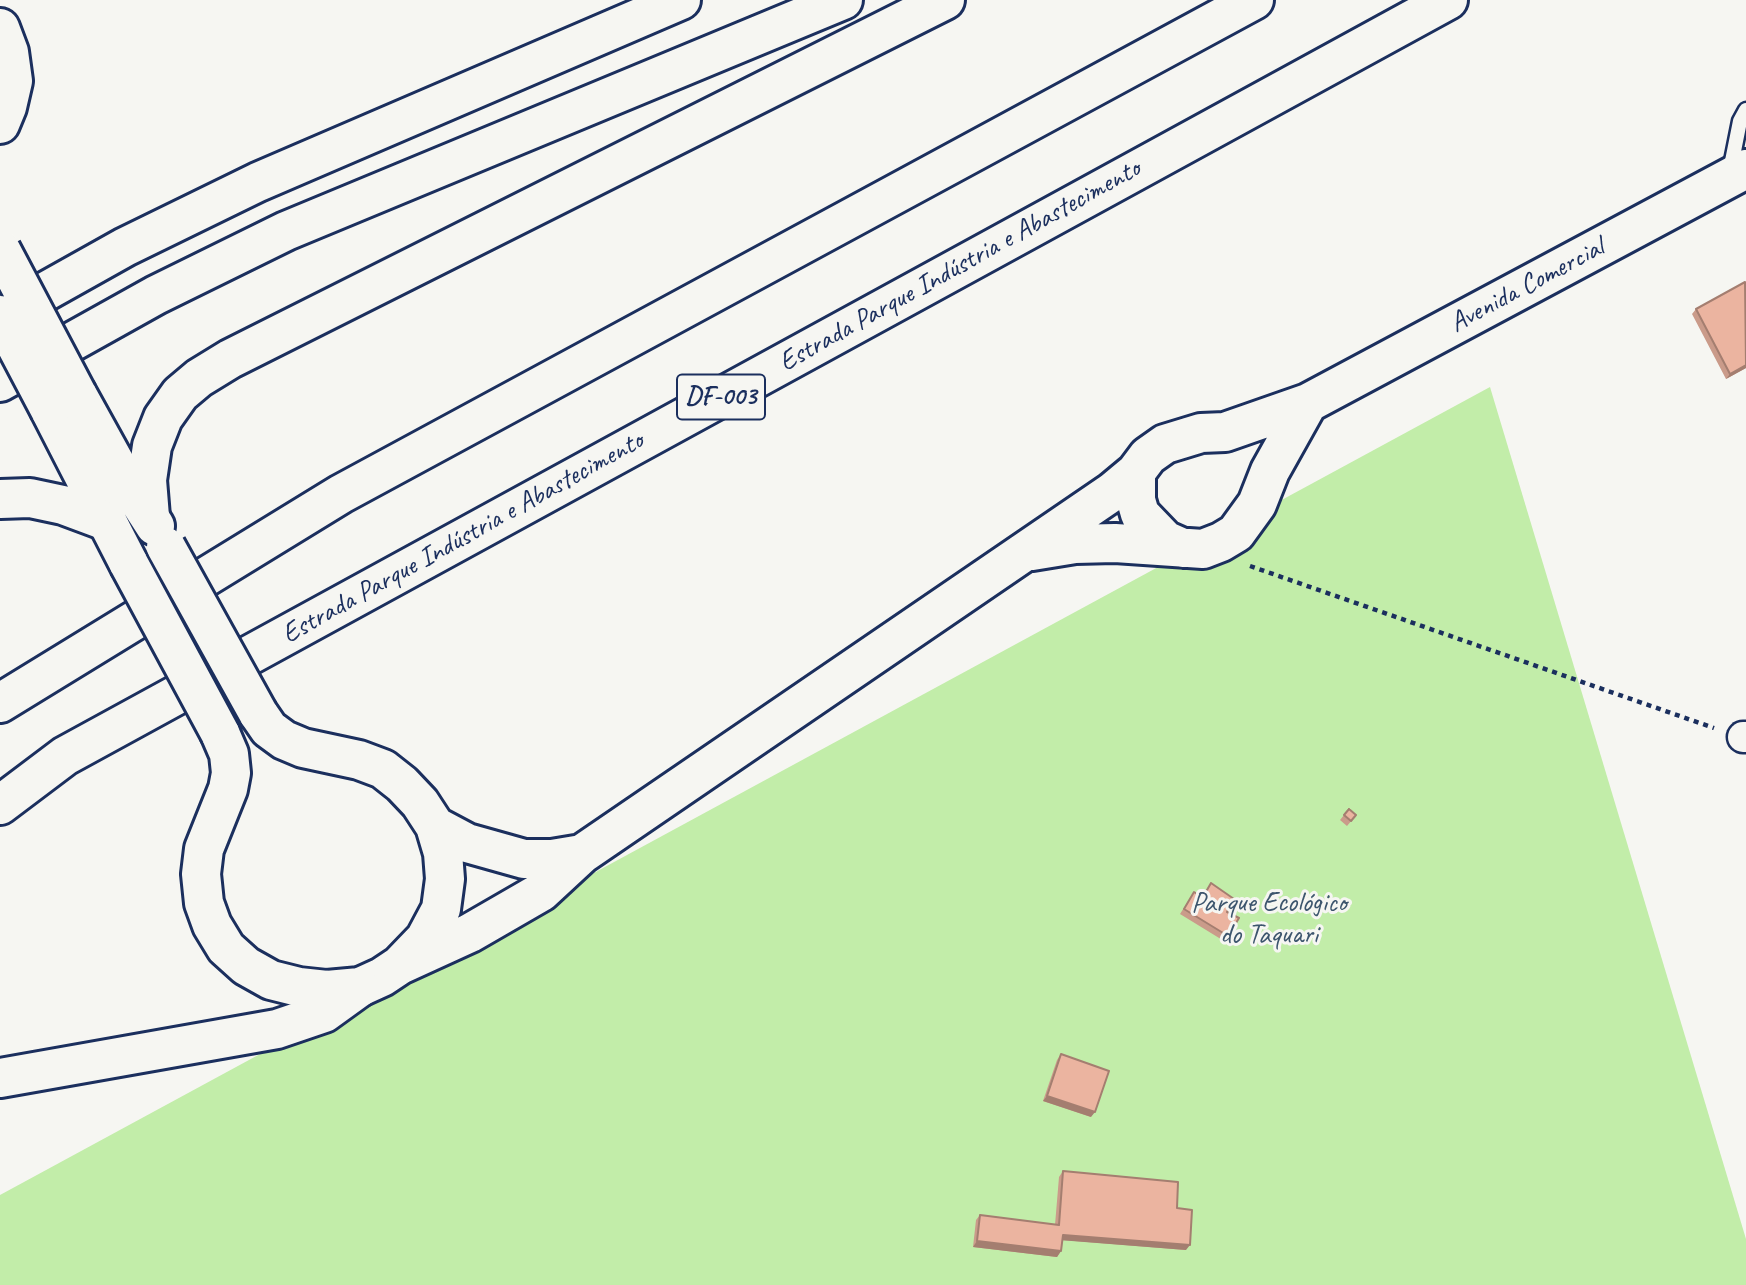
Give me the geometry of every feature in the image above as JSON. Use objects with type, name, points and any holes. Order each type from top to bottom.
[{"type":"main road","points":[[0,1078],[277,1029],[324,1013],[360,987],[400,965],[425,939],[441,909],[445,879],[443,853],[435,826],[420,803],[402,784],[383,769],[359,760],[303,748],[284,740],[269,729],[158,532],[119,470],[63,402],[0,316],[125,247],[258,182],[681,0]]},
{"type":"main road","points":[[0,382],[156,295],[286,230],[843,0]]},
{"type":"main road","points":[[158,532],[147,480],[152,446],[163,418],[180,394],[199,378],[230,359],[945,0]]},
{"type":"main road","points":[[0,703],[341,494],[1254,0]]},
{"type":"main road","name":"Estrada Parque Indústria e Abastecimento","points":[[0,804],[65,755],[1448,0]]},
{"type":"main road","points":[[0,28],[9,52],[13,81],[0,124]]},
{"type":"main road","name":"Avenida Comercial","points":[[400,965],[470,933],[541,892],[582,854],[1112,492],[1165,444],[1201,433],[1225,432],[1308,403],[1737,174]]},
{"type":"main road","points":[[0,249],[63,402],[92,489],[106,521],[229,754],[231,773],[228,789],[204,849],[201,874],[204,902],[212,925],[226,948],[246,966],[271,980],[327,990],[360,987]]},
{"type":"main road","points":[[1025,552],[1075,544],[1115,543],[1193,549],[1236,533],[1257,504],[1270,471],[1308,403]]},
{"type":"main road","points":[[1136,472],[1136,500],[1140,514],[1165,540],[1193,549]]},
{"type":"main road","points":[[0,499],[30,498],[63,505],[106,521]]},
{"type":"main road","points":[[435,826],[467,843],[524,859],[552,859],[582,854]]},
{"type":"lane","points":[[1737,174],[1740,121],[1746,110]]},
{"type":"path","points":[[1193,549],[1744,737]]},
{"type":"green space","name":"Parque Ecológico do Taquari","points":[[1490,387],[1746,1239],[1746,1285],[0,1285],[0,1195]]},
{"type":"building","points":[[1745,282],[1746,365],[1730,374],[1696,309]]},
{"type":"building","points":[[1349,809],[1356,815],[1351,821],[1344,815]]},
{"type":"building","points":[[1211,883],[1234,899],[1227,912],[1239,918],[1228,936],[1184,909],[1194,892],[1203,897]]},
{"type":"building","points":[[1061,1054],[1109,1071],[1095,1112],[1047,1096]]},
{"type":"building","points":[[1063,1171],[1178,1182],[1177,1208],[1192,1210],[1190,1245],[1063,1235],[1061,1251],[977,1241],[980,1215],[1059,1225]]}]
